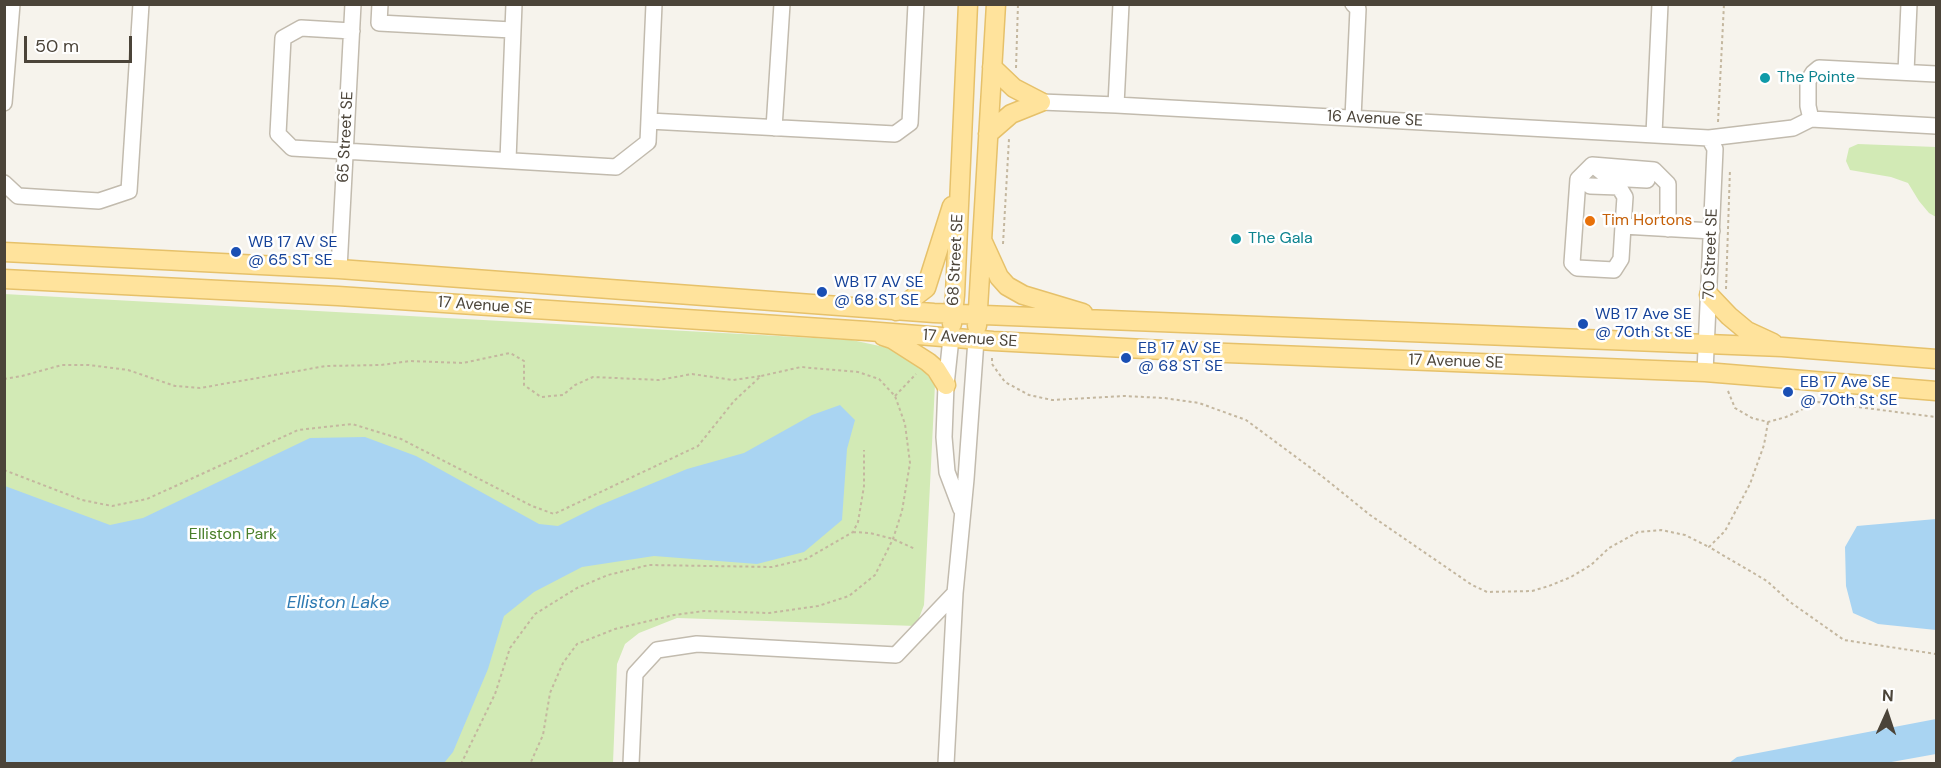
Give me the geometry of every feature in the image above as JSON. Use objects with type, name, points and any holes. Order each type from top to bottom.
[{"type":"main road","name":"68 Street SE","points":[[951,338],[968,4]]},
{"type":"main road","name":"68 Street SE","points":[[976,340],[996,4]]},
{"type":"main road","points":[[992,67],[1014,88],[1041,102]]},
{"type":"main road","points":[[988,134],[1011,114],[1041,102]]},
{"type":"main road","points":[[896,311],[926,288],[960,178]]},
{"type":"main road","points":[[981,238],[999,277],[1007,286],[1023,295],[1110,321]]},
{"type":"main road","name":"17 Avenue SE","points":[[4,252],[339,269],[896,311],[1782,347],[1936,358]]},
{"type":"main road","points":[[338,296],[339,269]]},
{"type":"main road","name":"17 Avenue SE","points":[[4,279],[338,296],[976,340],[1202,352],[1705,372],[1936,391]]},
{"type":"main road","points":[[1718,292],[1729,316],[1747,331],[1782,347]]},
{"type":"main road","points":[[867,331],[892,339],[916,353],[936,369],[946,385]]},
{"type":"street","points":[[4,103],[12,4]]},
{"type":"street","points":[[4,183],[18,196],[41,198],[99,201],[129,191],[141,4]]},
{"type":"street","name":"65 Street SE","points":[[339,269],[353,4]]},
{"type":"street","points":[[380,4],[379,23],[513,30]]},
{"type":"street","points":[[508,160],[514,4]]},
{"type":"street","points":[[352,31],[301,28],[283,38],[278,134],[292,148],[346,153],[616,167],[648,142],[654,4]]},
{"type":"street","points":[[774,128],[783,4]]},
{"type":"street","points":[[649,121],[895,134],[910,123],[916,4]]},
{"type":"street","points":[[1116,105],[1121,4]]},
{"type":"street","points":[[1353,4],[1358,9],[1353,118]]},
{"type":"street","points":[[1654,134],[1660,4]]},
{"type":"street","points":[[1906,72],[1909,4]]},
{"type":"street","points":[[1936,74],[1819,68],[1808,81],[1808,106],[1812,119],[1936,126]]},
{"type":"street","name":"16 Avenue SE","points":[[1041,102],[1654,134],[1793,128],[1812,119]]},
{"type":"street","name":"70 Street SE","points":[[1705,372],[1707,344],[1718,292],[1712,231],[1715,149],[1713,132]]},
{"type":"street","points":[[1590,186],[1619,187],[1624,197],[1621,259],[1614,270],[1577,268],[1572,263],[1578,178],[1592,165],[1654,170],[1668,184],[1668,229]]},
{"type":"street","points":[[1623,226],[1712,231]]},
{"type":"street","name":"68 Street SE","points":[[951,338],[944,437],[947,472],[962,512]]},
{"type":"street","name":"68 Street SE","points":[[946,764],[955,593],[976,340]]},
{"type":"street","points":[[631,764],[635,674],[657,650],[697,644],[896,655],[955,593]]},
{"type":"path","points":[[1016,76],[1018,4]]},
{"type":"path","points":[[1713,132],[1724,4]]},
{"type":"path","points":[[1002,254],[1009,140]]},
{"type":"path","points":[[1718,292],[1730,173]]},
{"type":"path","points":[[4,379],[62,364],[89,365],[128,370],[175,386],[200,388],[326,366],[381,365],[410,361],[463,363],[510,353],[524,361],[524,385],[541,398],[563,395],[575,385],[593,377],[659,380],[692,374],[733,380],[801,366],[858,372],[879,379],[895,396],[905,424],[910,463],[902,512],[893,539]]},
{"type":"path","points":[[992,364],[1005,382],[1029,395],[1052,400],[1124,396],[1164,398],[1199,403],[1246,420],[1370,515],[1472,585],[1487,592],[1532,591],[1549,586],[1570,578],[1592,565],[1610,548],[1638,532],[1661,530],[1685,535],[1767,581],[1790,602],[1844,640],[1936,654]]},
{"type":"path","points":[[895,396],[922,369]]},
{"type":"path","points":[[1729,374],[1728,391],[1735,408],[1752,418],[1768,422],[1786,417],[1818,402],[1936,417]]},
{"type":"path","points":[[4,470],[82,500],[112,506],[147,499],[298,430],[352,424],[402,439],[532,507],[554,514],[698,446],[734,401],[761,376]]},
{"type":"path","points":[[1709,547],[1725,531],[1750,484],[1764,445],[1768,422]]},
{"type":"path","points":[[853,532],[858,522],[862,495],[864,450]]},
{"type":"path","points":[[461,764],[495,694],[510,648],[535,614],[577,588],[608,576],[650,565],[772,567],[806,559],[853,532],[870,533],[893,539],[915,549]]},
{"type":"green space","points":[[1858,144],[1936,147],[1936,217],[1929,213],[1919,201],[1908,183],[1891,177],[1850,170],[1846,161],[1849,148]]},
{"type":"green space","name":"Elliston Park","points":[[4,294],[852,340],[898,350],[922,369],[935,384],[924,605],[916,626],[677,618],[639,633],[625,644],[617,664],[613,763],[5,763]]},
{"type":"water","name":"Elliston Lake","points":[[840,405],[855,420],[847,449],[842,520],[804,552],[757,564],[654,556],[582,567],[534,592],[504,616],[488,669],[453,752],[444,763],[5,763],[5,486],[110,525],[143,518],[310,438],[365,437],[416,456],[539,524],[558,526],[598,506],[687,469],[744,453],[812,415]]},
{"type":"water","points":[[1936,519],[1936,630],[1878,624],[1853,613],[1846,586],[1845,547],[1857,526]]},
{"type":"water","points":[[1936,719],[1936,754],[1886,763],[1729,763],[1737,757]]},
{"type":"place","name":"The Pointe","points":[[1765,78]]},
{"type":"place","name":"Tim Hortons","points":[[1590,221]]},
{"type":"place","name":"The Gala","points":[[1236,239]]},
{"type":"place","name":"WB 17 AV SE @ 65 ST SE","points":[[236,252]]},
{"type":"place","name":"WB 17 AV SE @ 68 ST SE","points":[[822,292]]},
{"type":"place","name":"WB 17 Ave SE @ 70th St SE","points":[[1583,324]]},
{"type":"place","name":"EB 17 AV SE @ 68 ST SE","points":[[1126,358]]},
{"type":"place","name":"EB 17 Ave SE @ 70th St SE","points":[[1788,392]]}]
